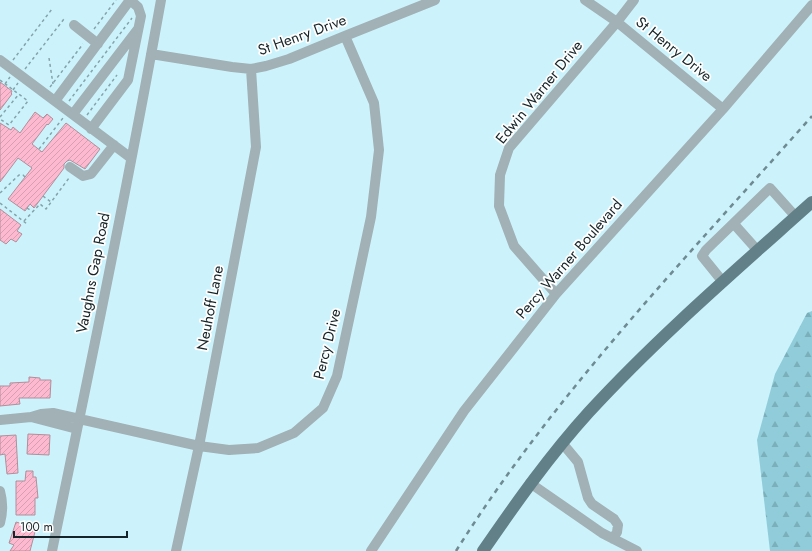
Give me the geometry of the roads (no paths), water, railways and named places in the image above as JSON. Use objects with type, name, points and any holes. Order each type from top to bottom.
[{"type":"main road","points":[[483,551],[530,483],[588,412],[647,352],[812,202]]},
{"type":"street","points":[[55,101],[130,0],[139,9],[141,16],[128,80],[92,128]]},
{"type":"street","name":"Vaughns Gap Road","points":[[52,551],[131,158],[161,0]]},
{"type":"street","name":"St Henry Drive","points":[[151,54],[251,69],[289,60],[435,0]]},
{"type":"street","name":"St Henry Drive","points":[[585,0],[617,22],[723,109]]},
{"type":"street","name":"Edwin Warner Drive","points":[[556,294],[514,246],[499,206],[500,175],[510,148],[634,0]]},
{"type":"street","name":"Percy Warner Boulevard","points":[[371,551],[464,411],[556,294],[723,109],[812,5]]},
{"type":"street","points":[[74,25],[98,44]]},
{"type":"street","points":[[67,113],[139,27]]},
{"type":"street","name":"Percy Drive","points":[[0,420],[53,413],[78,424],[229,450],[258,448],[294,433],[323,408],[337,376],[371,217],[379,150],[374,103],[345,36]]},
{"type":"street","name":"Neuhoff Lane","points":[[176,551],[199,446],[256,147],[251,69]]},
{"type":"street","points":[[12,72],[55,101],[67,113],[92,128],[131,158]]},
{"type":"street","points":[[71,167],[83,176],[91,174],[114,145]]},
{"type":"street","points":[[724,282],[702,256],[706,250],[770,188],[796,217]]},
{"type":"street","points":[[734,224],[758,251]]},
{"type":"street","points":[[563,444],[578,462],[588,498],[592,504],[614,519],[618,525],[617,532],[613,539]]},
{"type":"street","points":[[530,483],[602,534],[637,551]]},
{"type":"street","points":[[0,490],[3,504],[0,523]]},
{"type":"railway","points":[[456,551],[495,492],[580,380],[671,273],[812,116]]}]
